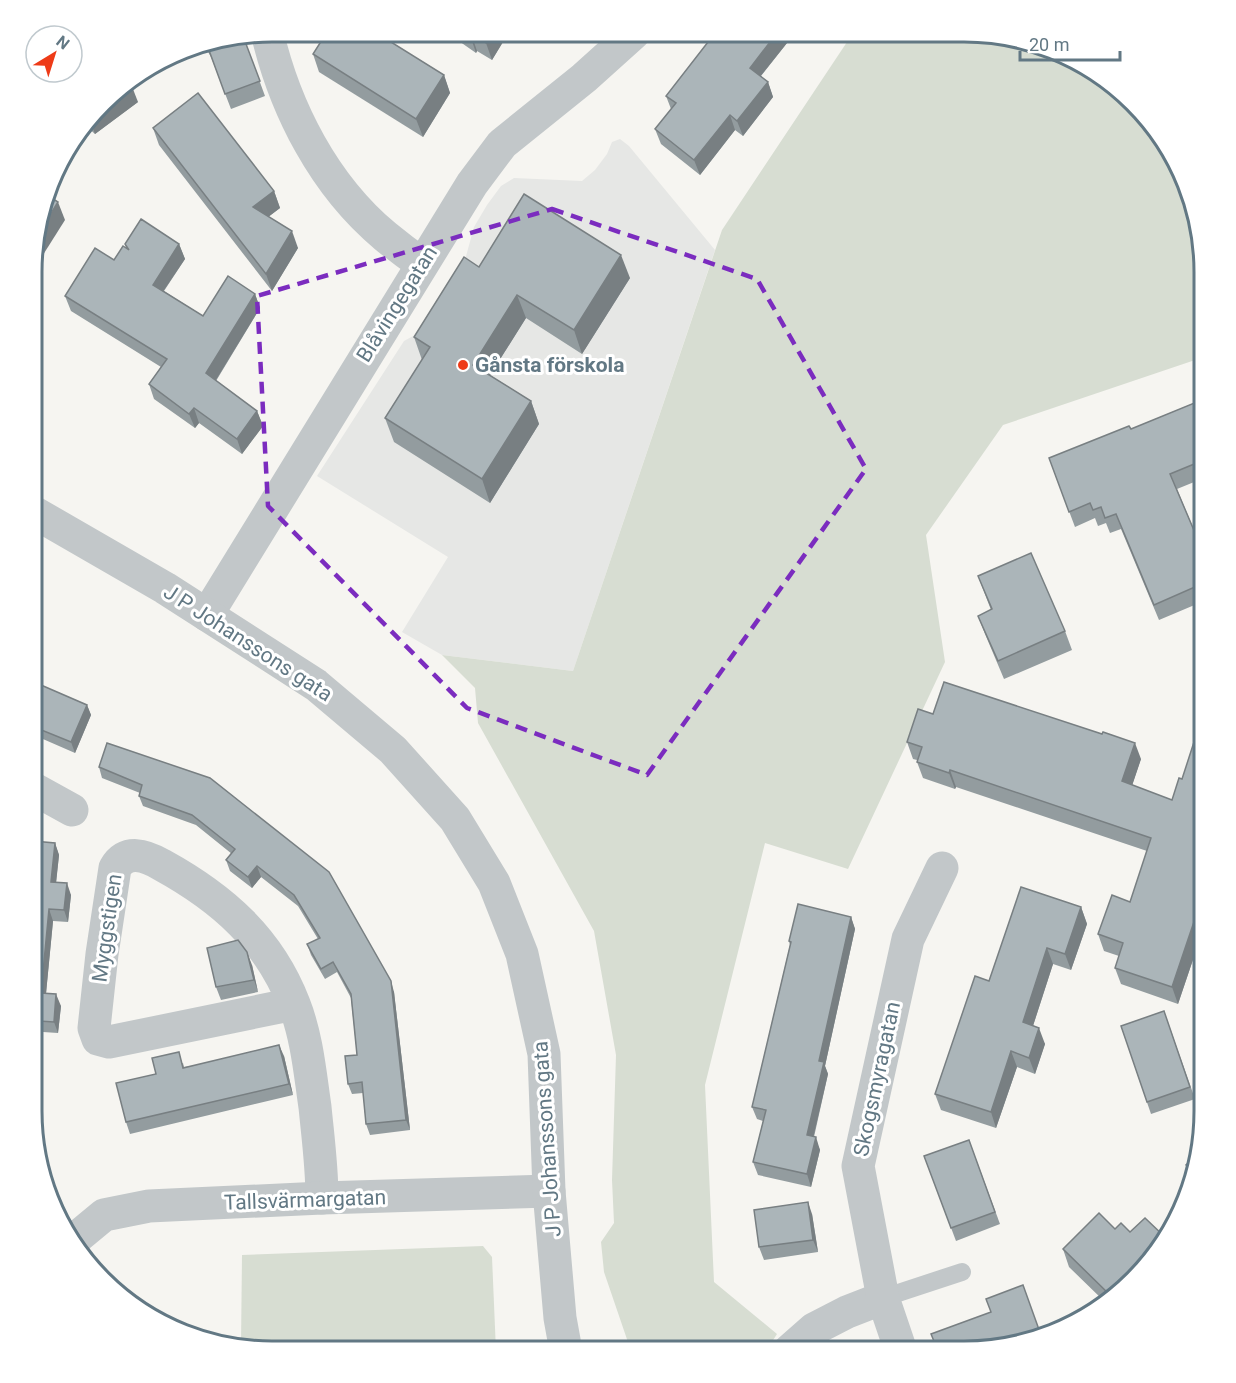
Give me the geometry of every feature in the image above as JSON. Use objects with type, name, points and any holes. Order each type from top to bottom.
[{"type":"street","points":[[270,42],[287,96],[328,172],[350,201],[383,235],[422,264]]},
{"type":"street","name":"Blåvingegatan","points":[[207,615],[472,184],[502,144],[584,78],[624,42]]},
{"type":"street","name":"J P Johanssons gata","points":[[42,517],[165,588],[316,684],[393,750],[455,819],[494,883],[522,954],[544,1054],[549,1191],[560,1318],[564,1341]]},
{"type":"street","points":[[42,794],[72,810]]},
{"type":"street","name":"Myggstigen","points":[[294,1004],[109,1042],[98,1039],[94,1028],[102,954],[114,868],[119,860],[129,855],[151,859],[195,883],[235,914],[269,955],[294,1004],[309,1056],[322,1172],[322,1198]]},
{"type":"street","name":"Skogsmyragatan","points":[[898,1341],[883,1298],[858,1166],[908,939],[942,868]]},
{"type":"street","name":"Tallsvärmargatan","points":[[79,1236],[104,1215],[149,1206],[549,1191]]},
{"type":"street","points":[[800,1341],[814,1329],[847,1312],[883,1298]]},
{"type":"lane","points":[[883,1298],[962,1272]]},
{"type":"highlighted area","points":[[552,209],[757,279],[866,469],[647,775],[467,708],[268,506],[257,296]]},
{"type":"shaded area","points":[[847,42],[979,42],[1009,46],[1038,54],[1079,73],[1116,99],[1137,120],[1155,144],[1170,170],[1182,198],[1190,227],[1194,257],[1194,360],[1003,425],[926,535],[945,662],[848,869],[765,843],[705,1085],[714,1282],[777,1334],[772,1341],[628,1341],[604,1272],[601,1242],[614,1223],[612,1180],[616,1055],[594,931],[478,723],[475,688],[442,655],[573,671],[722,230]]},
{"type":"shaded area","points":[[620,139],[629,146],[715,250],[573,671],[442,655],[402,632],[448,557],[317,476],[404,341],[426,329],[465,260],[474,227],[501,186],[514,178],[582,181],[595,170],[607,154],[612,142]]},
{"type":"shaded area","points":[[483,1246],[492,1257],[496,1341],[257,1341],[241,1339],[242,1255]]},
{"type":"building","points":[[321,42],[391,42],[444,75],[416,119],[313,54]]},
{"type":"building","points":[[708,42],[770,42],[750,68],[768,82],[737,121],[730,115],[694,160],[655,129],[676,103],[666,96]]},
{"type":"building","points":[[246,43],[260,81],[225,94],[209,51]]},
{"type":"building","points":[[198,93],[274,191],[253,207],[292,231],[266,274],[153,128]]},
{"type":"building","name":"Gånsta förskola","points":[[524,194],[621,255],[574,330],[517,295],[473,365],[531,401],[482,479],[385,418],[430,347],[414,337],[464,257],[479,267]]},
{"type":"building","points":[[54,199],[58,202],[49,217]]},
{"type":"building","points":[[141,219],[179,244],[153,285],[203,316],[228,276],[255,294],[206,373],[257,411],[237,439],[194,408],[189,414],[149,384],[167,359],[65,296],[95,248],[114,260],[123,246],[129,250],[125,244]]},
{"type":"building","points":[[1194,403],[1194,464],[1170,474],[1194,530],[1194,587],[1154,605],[1116,514],[1105,518],[1101,507],[1093,510],[1090,503],[1069,512],[1049,458],[1129,426],[1131,429]]},
{"type":"building","points":[[1031,553],[1065,631],[998,661],[978,616],[992,609],[978,576]]},
{"type":"building","points":[[944,682],[1135,743],[1122,781],[1172,800],[1179,778],[1182,779],[1194,742],[1194,922],[1172,987],[1115,968],[1123,943],[1098,934],[1112,895],[1130,902],[1151,838],[950,770],[949,773],[917,762],[922,747],[907,742],[918,709],[933,714]]},
{"type":"building","points":[[42,685],[87,705],[71,742],[42,730]]},
{"type":"building","points":[[107,743],[210,778],[329,872],[391,981],[406,1120],[366,1124],[362,1082],[348,1084],[345,1056],[357,1055],[351,994],[333,962],[321,969],[307,944],[320,938],[294,895],[257,866],[248,877],[226,860],[235,849],[192,815],[139,796],[142,785],[99,767]]},
{"type":"building","points":[[42,842],[55,843],[51,882],[67,883],[64,910],[49,909],[42,982]]},
{"type":"building","points":[[1021,887],[1081,907],[1065,954],[1047,948],[1023,1022],[1039,1028],[1029,1058],[1011,1051],[991,1112],[935,1094],[975,976],[989,981]]},
{"type":"building","points":[[798,904],[851,917],[819,1061],[824,1062],[807,1135],[816,1137],[807,1174],[753,1162],[766,1110],[752,1107]]},
{"type":"building","points":[[238,940],[247,952],[254,980],[216,987],[207,948]]},
{"type":"building","points":[[42,993],[56,994],[54,1022],[42,1021]]},
{"type":"building","points":[[1164,1011],[1190,1087],[1147,1102],[1121,1026]]},
{"type":"building","points":[[279,1045],[289,1084],[126,1122],[116,1083],[156,1074],[152,1058],[179,1052],[183,1068]]},
{"type":"building","points":[[969,1140],[995,1212],[951,1228],[924,1156]]},
{"type":"building","points":[[808,1202],[813,1240],[759,1247],[754,1210]]},
{"type":"building","points":[[1099,1213],[1115,1229],[1121,1223],[1130,1232],[1145,1218],[1159,1232],[1137,1263],[1106,1291],[1063,1249]]},
{"type":"building","points":[[1023,1285],[1039,1329],[1009,1337],[979,1341],[934,1341],[931,1334],[991,1312],[986,1299]]},
{"type":"place","name":"Gånsta förskola","points":[[463,365]]}]
